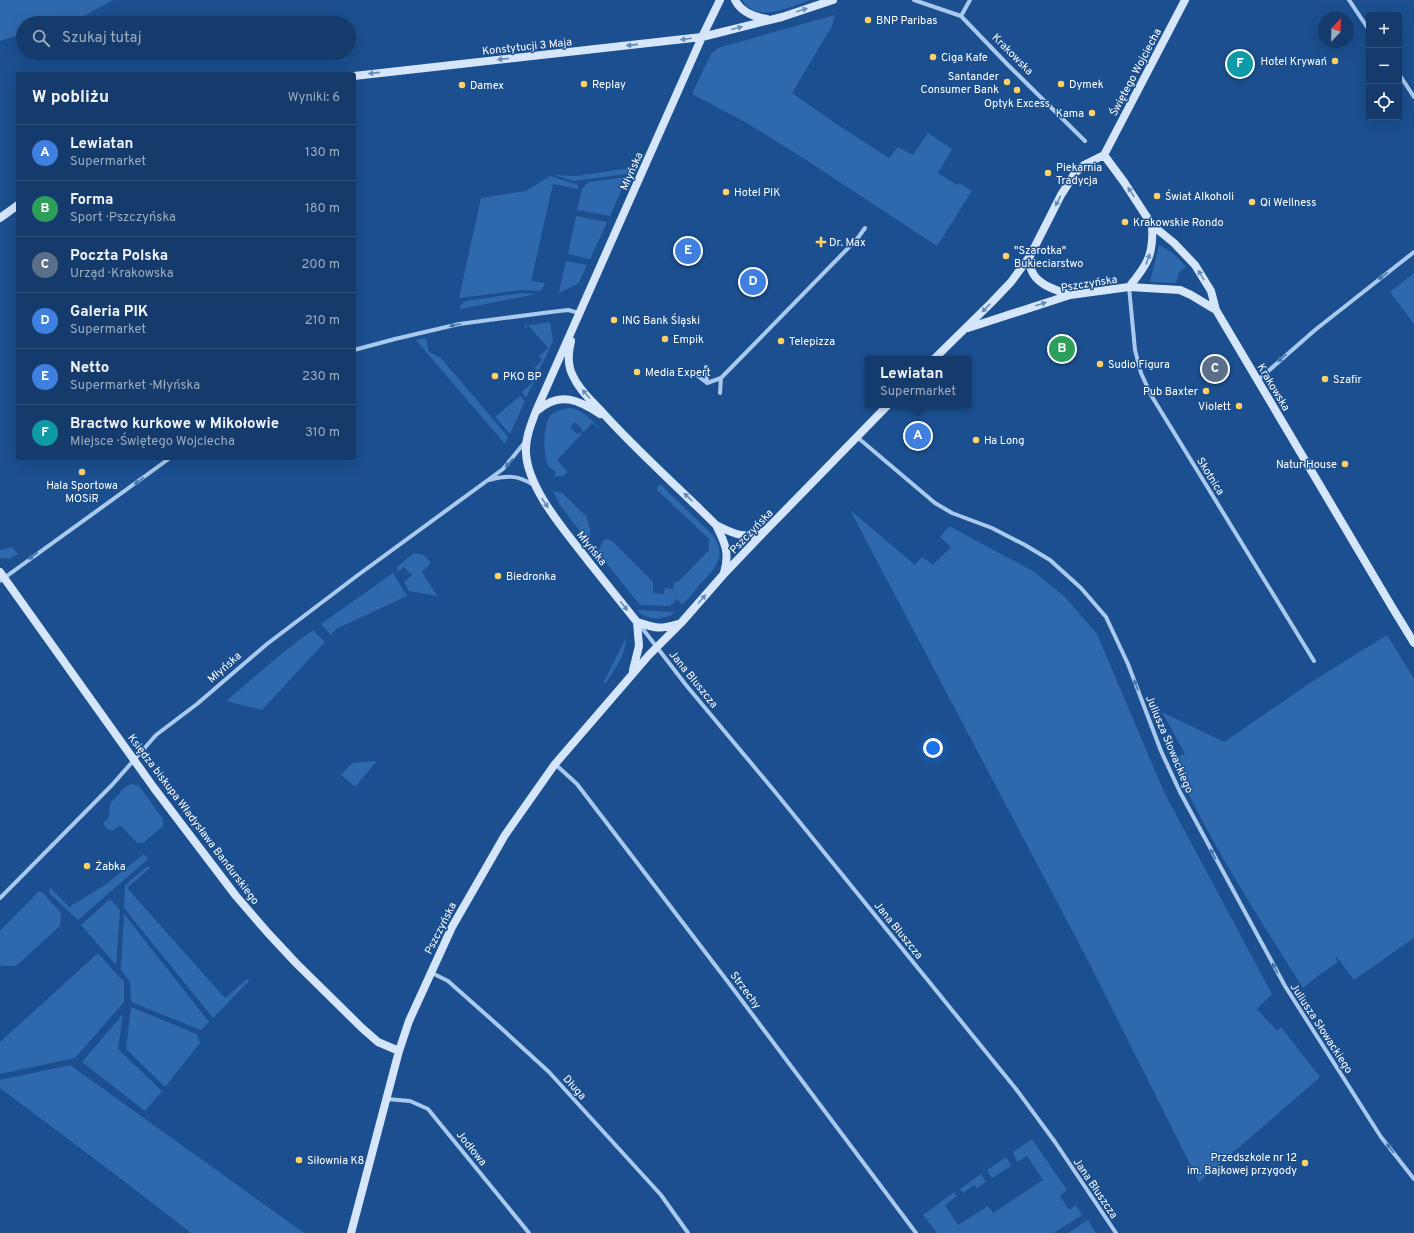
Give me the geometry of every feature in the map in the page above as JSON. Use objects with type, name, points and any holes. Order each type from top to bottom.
[{"type":"street","name":"Młyńska","points":[[657,647],[564,532],[534,485],[528,467],[526,452],[527,440],[536,412],[574,325],[702,37],[720,0]]},
{"type":"street","points":[[735,0],[742,10],[761,18],[772,19]]},
{"type":"street","name":"Konstytucji 3 Maja","points":[[356,76],[702,37],[772,19],[833,0]]},
{"type":"street","name":"Krakowska","points":[[914,0],[961,16],[1006,64],[1085,141]]},
{"type":"street","points":[[961,16],[970,0]]},
{"type":"street","name":"Świętego Wojciecha","points":[[1104,155],[1185,0]]},
{"type":"street","points":[[1349,0],[1366,26]]},
{"type":"street","points":[[1402,79],[1414,97]]},
{"type":"street","name":"Krakowska","points":[[1104,155],[1124,182],[1152,225],[1174,243],[1195,265],[1211,291],[1216,310],[1257,380],[1412,633],[1414,643]]},
{"type":"street","name":"Pszczyńska","points":[[937,356],[965,330],[1011,282],[1030,256],[1068,182],[1075,173],[1084,165],[1104,155]]},
{"type":"street","points":[[0,218],[16,206]]},
{"type":"street","points":[[1129,287],[1148,261],[1153,241],[1152,225]]},
{"type":"street","points":[[707,383],[722,378],[865,228]]},
{"type":"street","points":[[1257,380],[1315,330],[1414,252]]},
{"type":"street","points":[[1030,256],[1030,268],[1037,279],[1045,285],[1070,295]]},
{"type":"street","name":"Pszczyńska","points":[[965,330],[1070,295],[1129,287],[1180,290],[1216,310]]},
{"type":"street","name":"Skotnica","points":[[1129,287],[1135,350],[1141,374],[1151,395],[1314,662]]},
{"type":"street","points":[[356,349],[459,324],[568,310],[580,313]]},
{"type":"street","points":[[574,325],[569,352],[569,366],[573,377],[582,390],[612,423],[716,525],[725,542],[727,553],[723,575]]},
{"type":"street","points":[[706,367],[707,383]]},
{"type":"street","points":[[694,373],[707,383]]},
{"type":"street","points":[[720,393],[722,378]]},
{"type":"street","points":[[536,412],[544,404],[556,400],[575,400],[587,405],[612,423]]},
{"type":"street","name":"Pszczyńska","points":[[351,1233],[399,1051],[409,1021],[452,926],[505,835],[555,764],[632,675],[681,623],[723,575],[885,408]]},
{"type":"street","name":"Juliusza Słowackiego","points":[[857,437],[935,503],[952,513],[992,528],[1050,560],[1081,588],[1106,617],[1128,664],[1161,751],[1180,792],[1281,980],[1381,1137],[1414,1179]]},
{"type":"street","name":"Młyńska","points":[[0,898],[112,785],[156,735],[198,704],[267,644],[503,469],[527,440]]},
{"type":"street","points":[[1,577],[167,460]]},
{"type":"street","name":"Młyńska","points":[[487,481],[504,476],[524,479],[534,485]]},
{"type":"street","points":[[716,525],[742,536],[753,536],[765,531]]},
{"type":"street","name":"Księdza biskupa Władysława Bandurskiego","points":[[1,577],[154,788],[236,896],[268,934],[362,1028],[378,1042],[399,1051]]},
{"type":"street","points":[[637,622],[664,629],[681,623]]},
{"type":"street","name":"Pszczyńska","points":[[632,675],[639,646],[637,622]]},
{"type":"street","name":"Jana Bluszcza","points":[[657,647],[686,685],[776,793],[1016,1088],[1055,1142],[1116,1233]]},
{"type":"street","name":"Strzechy","points":[[555,764],[572,779],[586,796],[728,982],[916,1233]]},
{"type":"street","name":"Długa","points":[[430,972],[448,981],[549,1072],[661,1196],[688,1233]]},
{"type":"street","name":"Jodłowa","points":[[386,1099],[410,1101],[428,1109],[529,1233]]},
{"type":"shaded area","points":[[0,0],[113,0],[84,16],[16,16],[16,36],[0,41]]},
{"type":"shaded area","points":[[742,0],[810,0],[774,12],[765,12],[756,11],[748,7]]},
{"type":"shaded area","points":[[835,15],[832,26],[792,93],[889,158],[898,147],[913,155],[928,133],[952,149],[938,173],[957,185],[959,183],[972,191],[937,246],[800,156],[745,122],[692,94],[711,54],[718,48]]},
{"type":"shaded area","points":[[630,168],[627,174],[574,181],[554,175],[576,176]]},
{"type":"shaded area","points":[[550,176],[578,185],[578,189],[553,184],[531,281],[545,283],[541,291],[522,290],[459,298],[481,198],[526,191]]},
{"type":"shaded area","points":[[627,177],[610,216],[577,210],[582,189],[588,182]]},
{"type":"shaded area","points":[[576,216],[607,222],[590,259],[568,254]]},
{"type":"shaded area","points":[[1159,245],[1174,254],[1186,267],[1179,272],[1176,283],[1150,282]]},
{"type":"shaded area","points":[[566,261],[587,265],[579,283],[559,293]]},
{"type":"shaded area","points":[[1414,273],[1414,324],[1390,292]]},
{"type":"shaded area","points":[[521,293],[537,294],[460,309],[460,306],[466,301]]},
{"type":"shaded area","points":[[550,322],[553,341],[526,398],[522,392],[531,384],[537,372],[534,368],[542,360],[539,356],[548,348],[529,326],[526,328],[524,326]]},
{"type":"shaded area","points":[[426,338],[429,352],[441,358],[508,437],[505,444],[416,340]]},
{"type":"shaded area","points":[[520,396],[525,401],[510,434],[495,417]]},
{"type":"shaded area","points":[[571,408],[585,414],[602,431],[592,423],[584,432],[575,422],[570,427],[577,434],[579,432],[582,434],[557,460],[568,472],[563,476],[554,477],[556,472],[548,465],[545,455],[544,440],[546,426],[550,416],[554,412]]},
{"type":"shaded area","points":[[660,484],[712,534],[719,548],[720,555],[715,566],[682,605],[677,599],[670,606],[640,605],[598,553],[603,540],[608,539],[612,541],[653,582],[653,593],[664,594],[665,588],[673,589],[674,582],[678,582],[709,550],[709,539],[657,490]]},
{"type":"shaded area","points":[[553,491],[562,493],[586,516],[590,528],[590,536],[587,540],[560,505]]},
{"type":"shaded area","points":[[850,510],[915,565],[922,557],[933,565],[951,547],[940,537],[949,526],[1033,571],[1065,597],[1097,634],[1164,792],[1272,994],[1257,1009],[1277,1031],[1281,1027],[1320,1077],[1199,1182],[1084,953]]},
{"type":"shaded area","points":[[12,547],[18,554],[9,559],[0,558],[0,550]]},
{"type":"shaded area","points":[[414,553],[424,555],[431,563],[422,572],[437,596],[409,591],[404,582],[412,575],[404,567],[398,572],[397,567]]},
{"type":"shaded area","points":[[393,573],[407,596],[336,629],[331,635],[321,624]]},
{"type":"shaded area","points":[[637,610],[675,612],[666,617],[650,618],[641,614]]},
{"type":"shaded area","points":[[313,630],[325,642],[262,710],[226,701],[279,656]]},
{"type":"shaded area","points":[[1387,635],[1414,679],[1414,938],[1354,980],[1336,956],[1335,958],[1338,962],[1303,988],[1233,876],[1186,789],[1172,759],[1185,754],[1162,712],[1224,742],[1313,681]]},
{"type":"shaded area","points":[[626,638],[626,644],[619,662],[606,683],[603,683]]},
{"type":"shaded area","points":[[377,761],[355,787],[341,775],[352,763]]},
{"type":"shaded area","points":[[131,784],[139,786],[163,819],[163,826],[143,843],[137,843],[120,825],[113,831],[107,829],[103,823],[109,817],[110,804],[124,788]]},
{"type":"shaded area","points":[[144,854],[148,859],[78,920],[49,893],[50,887],[69,907],[105,885]]},
{"type":"shaded area","points":[[148,866],[150,868],[127,888],[225,998],[247,979],[249,981],[213,1018],[124,908],[125,885]]},
{"type":"shaded area","points":[[39,891],[43,893],[61,913],[60,926],[16,966],[2,966],[0,964],[0,931]]},
{"type":"shaded area","points":[[110,899],[120,910],[116,965],[81,925]]},
{"type":"shaded area","points":[[124,914],[209,1022],[201,1030],[131,1002],[130,982],[121,970]]},
{"type":"shaded area","points":[[98,953],[124,982],[124,1002],[75,1058],[0,1074],[0,1042]]},
{"type":"shaded area","points":[[131,1007],[197,1034],[200,1043],[165,1087],[126,1049]]},
{"type":"shaded area","points":[[123,1014],[118,1049],[162,1091],[145,1111],[82,1062]]},
{"type":"shaded area","points":[[70,1065],[304,1233],[191,1233],[0,1088],[0,1080]]},
{"type":"shaded area","points":[[1032,1139],[1067,1190],[1060,1196],[1069,1210],[1076,1205],[1082,1215],[1054,1233],[937,1233],[923,1215],[954,1192],[957,1196],[945,1205],[958,1225],[988,1206],[993,1213],[1043,1180],[1027,1156],[1017,1162],[1013,1152]]},
{"type":"shaded area","points":[[1006,1157],[1011,1166],[992,1178],[987,1170]]},
{"type":"shaded area","points":[[981,1174],[986,1182],[977,1188],[974,1185],[963,1193],[960,1189]]},
{"type":"shaded area","points":[[1088,1220],[1096,1233],[1068,1233]]},
{"type":"place","name":"BNP Paribas","points":[[868,20]]},
{"type":"place","name":"Ciga Kafe","points":[[933,57]]},
{"type":"place","name":"Hotel Krywań","points":[[1335,61]]},
{"type":"place","name":"Bractwo kurkowe w Mikołowie","points":[[1240,64]]},
{"type":"place","name":"Santander Consumer Bank","points":[[1007,82]]},
{"type":"place","name":"Replay","points":[[584,84]]},
{"type":"place","name":"Dymek","points":[[1061,84]]},
{"type":"place","name":"Damex","points":[[462,85]]},
{"type":"place","name":"Optyk Excess","points":[[1017,90]]},
{"type":"place","name":"Kama","points":[[1092,113]]},
{"type":"place","name":"Piekarnia Tradycja","points":[[1048,173]]},
{"type":"place","name":"Hotel PIK","points":[[726,192]]},
{"type":"place","name":"Świat Alkoholi","points":[[1157,196]]},
{"type":"place","name":"Qi Wellness","points":[[1252,202]]},
{"type":"place","name":"Krakowskie Rondo","points":[[1125,222]]},
{"type":"place","name":"Dr. Max","points":[[821,242]]},
{"type":"place","name":"Netto","points":[[688,251]]},
{"type":"place","name":"\"Szarotka\" Bukieciarstwo","points":[[1006,256]]},
{"type":"place","name":"Galeria PIK","points":[[753,282]]},
{"type":"place","name":"ING Bank Śląski","points":[[614,320]]},
{"type":"place","name":"Empik","points":[[665,339]]},
{"type":"place","name":"Telepizza","points":[[781,341]]},
{"type":"place","name":"Forma","points":[[1062,349]]},
{"type":"place","name":"Sudio Figura","points":[[1100,364]]},
{"type":"place","name":"Poczta Polska","points":[[1215,369]]},
{"type":"place","name":"Media Expert","points":[[637,372]]},
{"type":"place","name":"PKO BP","points":[[495,376]]},
{"type":"place","name":"Szafir","points":[[1325,379]]},
{"type":"place","name":"Pub Baxter","points":[[1206,391]]},
{"type":"place","name":"Violett","points":[[1239,406]]},
{"type":"place","name":"Lewiatan","points":[[918,436]]},
{"type":"place","name":"Ha Long","points":[[976,440]]},
{"type":"place","name":"Natur House","points":[[1345,464]]},
{"type":"place","name":"Hala Sportowa MOSiR","points":[[82,472]]},
{"type":"place","name":"Biedronka","points":[[498,576]]},
{"type":"place","name":"Żabka","points":[[87,866]]},
{"type":"place","name":"Siłownia K8","points":[[299,1160]]},
{"type":"place","name":"Przedszkole nr 12 im. Bajkowej przygody","points":[[1305,1163]]}]
